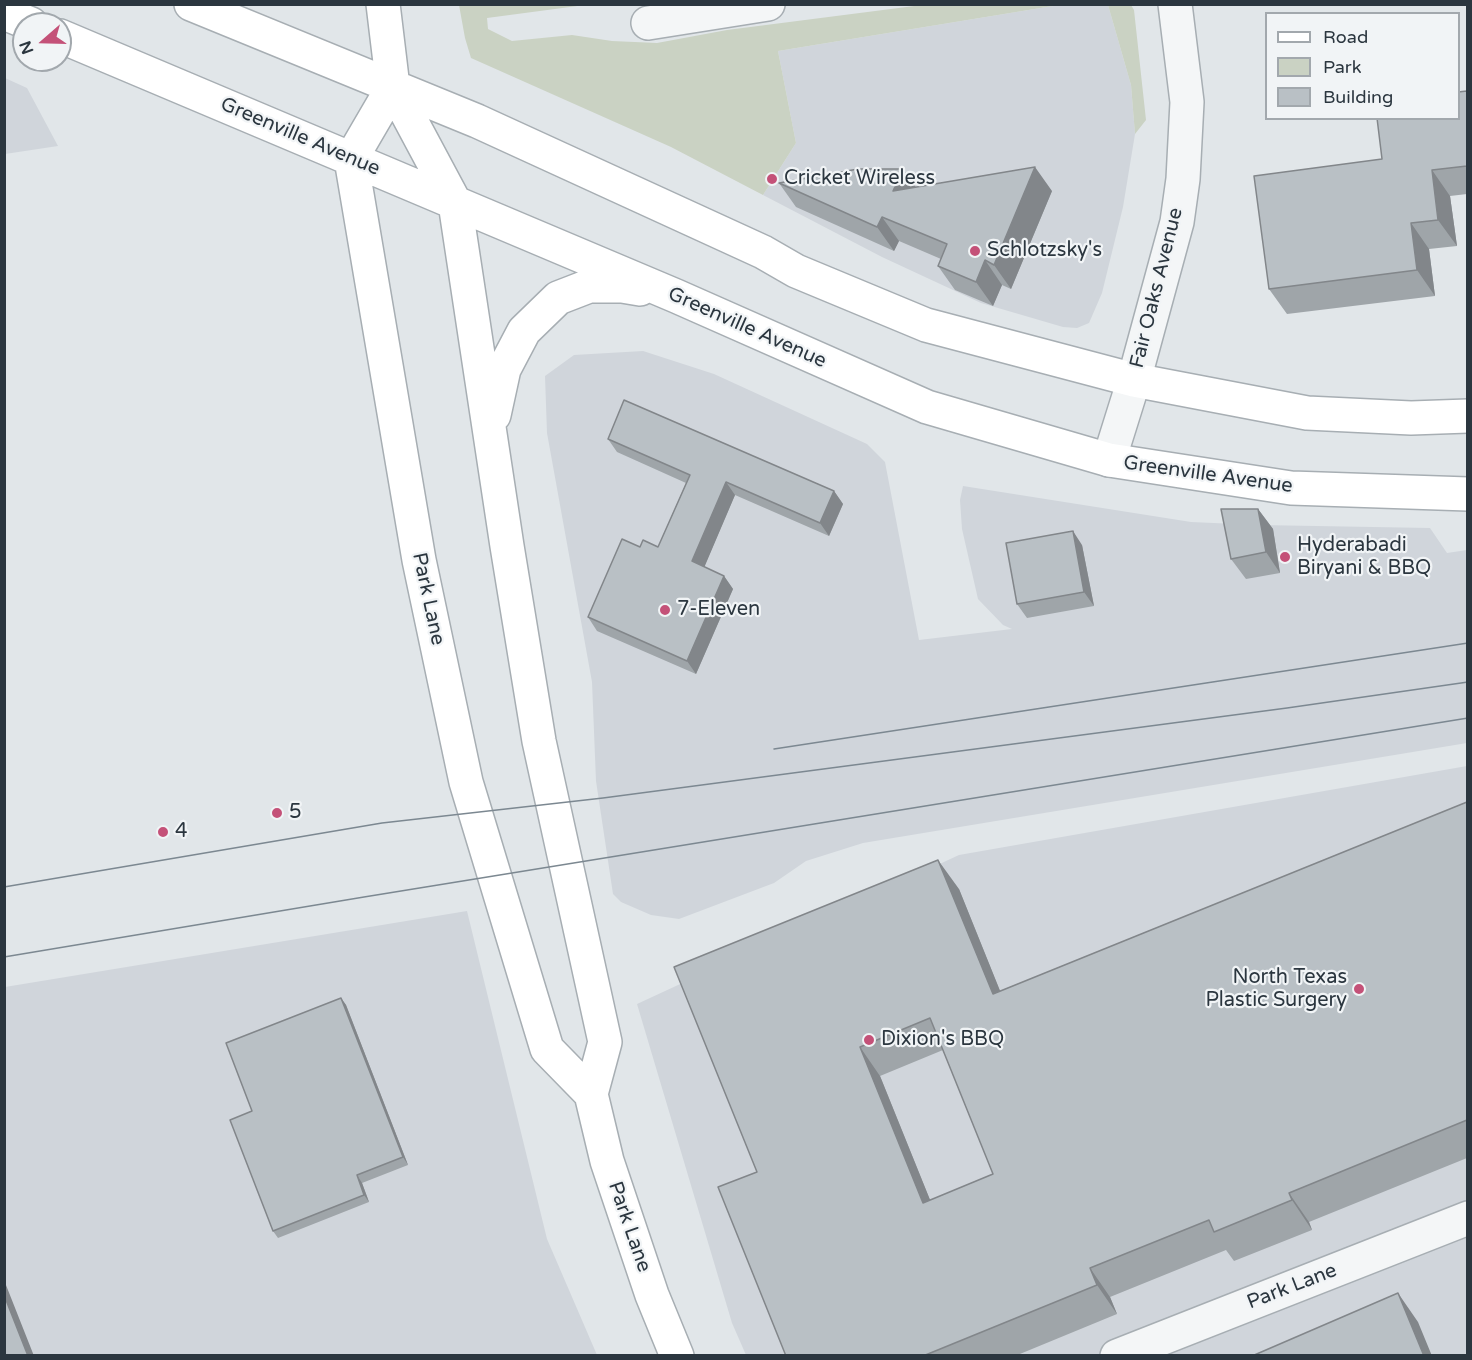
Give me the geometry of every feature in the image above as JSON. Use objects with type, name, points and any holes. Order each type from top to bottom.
[{"type":"main road","points":[[191,4],[477,121],[763,252],[796,272],[926,325],[1134,380],[1307,413],[1411,417],[1467,416]]},
{"type":"main road","name":"Park Lane","points":[[383,4],[393,87],[455,203],[539,741],[605,1042],[591,1094],[607,1161],[652,1294],[677,1356]]},
{"type":"main road","name":"Greenville Avenue","points":[[72,41],[676,296],[927,407],[1109,460],[1291,488],[1467,494]]},
{"type":"main road","points":[[351,159],[393,87]]},
{"type":"main road","name":"Park Lane","points":[[351,159],[419,560],[466,782],[547,1049],[591,1094]]},
{"type":"main road","points":[[490,431],[504,369],[524,331],[558,298],[589,286],[622,286],[676,296]]},
{"type":"street","points":[[648,22],[768,4]]},
{"type":"street","name":"Fair Oaks Avenue","points":[[1109,460],[1178,222],[1187,102],[1175,4]]},
{"type":"street","name":"Park Lane","points":[[1117,1356],[1467,1218]]},
{"type":"shaded area","points":[[1059,5],[1108,5],[1131,85],[1135,134],[1123,207],[1102,293],[1089,323],[1077,328],[1063,327],[981,303],[882,257],[763,195],[796,143],[778,51]]},
{"type":"shaded area","points":[[5,78],[27,88],[58,146],[5,154]]},
{"type":"shaded area","points":[[643,351],[714,374],[867,444],[885,462],[919,640],[1012,629],[1003,625],[978,599],[962,529],[960,500],[963,486],[1191,522],[1430,528],[1447,553],[1467,550],[1467,743],[863,843],[806,861],[774,883],[679,919],[651,915],[621,902],[613,894],[596,781],[592,682],[547,433],[545,376],[574,355]]},
{"type":"shaded area","points":[[1467,766],[1467,1355],[746,1355],[732,1323],[637,1004],[959,855]]},
{"type":"shaded area","points":[[467,911],[547,1239],[597,1355],[5,1356],[5,987]]},
{"type":"green space","points":[[459,5],[585,5],[487,18],[488,29],[512,41],[572,35],[612,41],[657,43],[727,30],[922,5],[1059,5],[778,51],[796,143],[763,195],[671,147],[471,58]]},
{"type":"green space","points":[[1108,5],[1131,5],[1134,10],[1146,120],[1135,134],[1131,85]]},
{"type":"building","points":[[1467,91],[1467,166],[1432,170],[1438,220],[1411,223],[1417,270],[1269,289],[1254,176],[1382,159],[1377,120],[1460,120],[1460,92]]},
{"type":"building","points":[[1035,167],[994,265],[985,260],[976,282],[938,266],[947,244],[882,217],[877,227],[779,183],[858,169],[903,169],[893,191]]},
{"type":"building","points":[[624,400],[834,491],[820,523],[726,482],[692,561],[724,576],[687,661],[588,617],[622,539],[640,547],[643,540],[658,547],[690,475],[608,439]]},
{"type":"building","points":[[1221,509],[1258,509],[1266,552],[1231,559]]},
{"type":"building","points":[[1073,531],[1084,592],[1017,604],[1006,543]]},
{"type":"building","points":[[1467,802],[1467,1120],[1289,1193],[1292,1200],[1214,1232],[1209,1220],[1090,1268],[1097,1285],[923,1356],[786,1356],[718,1187],[757,1172],[674,967],[938,860],[993,994]],"holes":[[[930,1018],[993,1174],[923,1203],[860,1047]]]},
{"type":"building","points":[[341,998],[403,1157],[357,1175],[364,1195],[273,1231],[230,1120],[252,1111],[226,1043]]},
{"type":"building","points":[[1398,1293],[1424,1356],[1252,1356]]},
{"type":"building","points":[[4,1295],[28,1356],[4,1356]]},
{"type":"tram line","points":[[774,749],[1468,643]]},
{"type":"tram line","points":[[4,887],[382,823],[603,798],[1468,682]]},
{"type":"tram line","points":[[4,957],[1468,718]]},
{"type":"place","name":"Cricket Wireless","points":[[772,179]]},
{"type":"place","name":"Schlotzsky's","points":[[975,251]]},
{"type":"place","name":"Hyderabadi Biryani & BBQ","points":[[1285,557]]},
{"type":"place","name":"7-Eleven","points":[[665,610]]},
{"type":"place","name":"5","points":[[277,813]]},
{"type":"place","name":"4","points":[[163,832]]},
{"type":"place","name":"North Texas Plastic Surgery","points":[[1359,989]]},
{"type":"place","name":"Dixion's BBQ","points":[[869,1040]]}]
